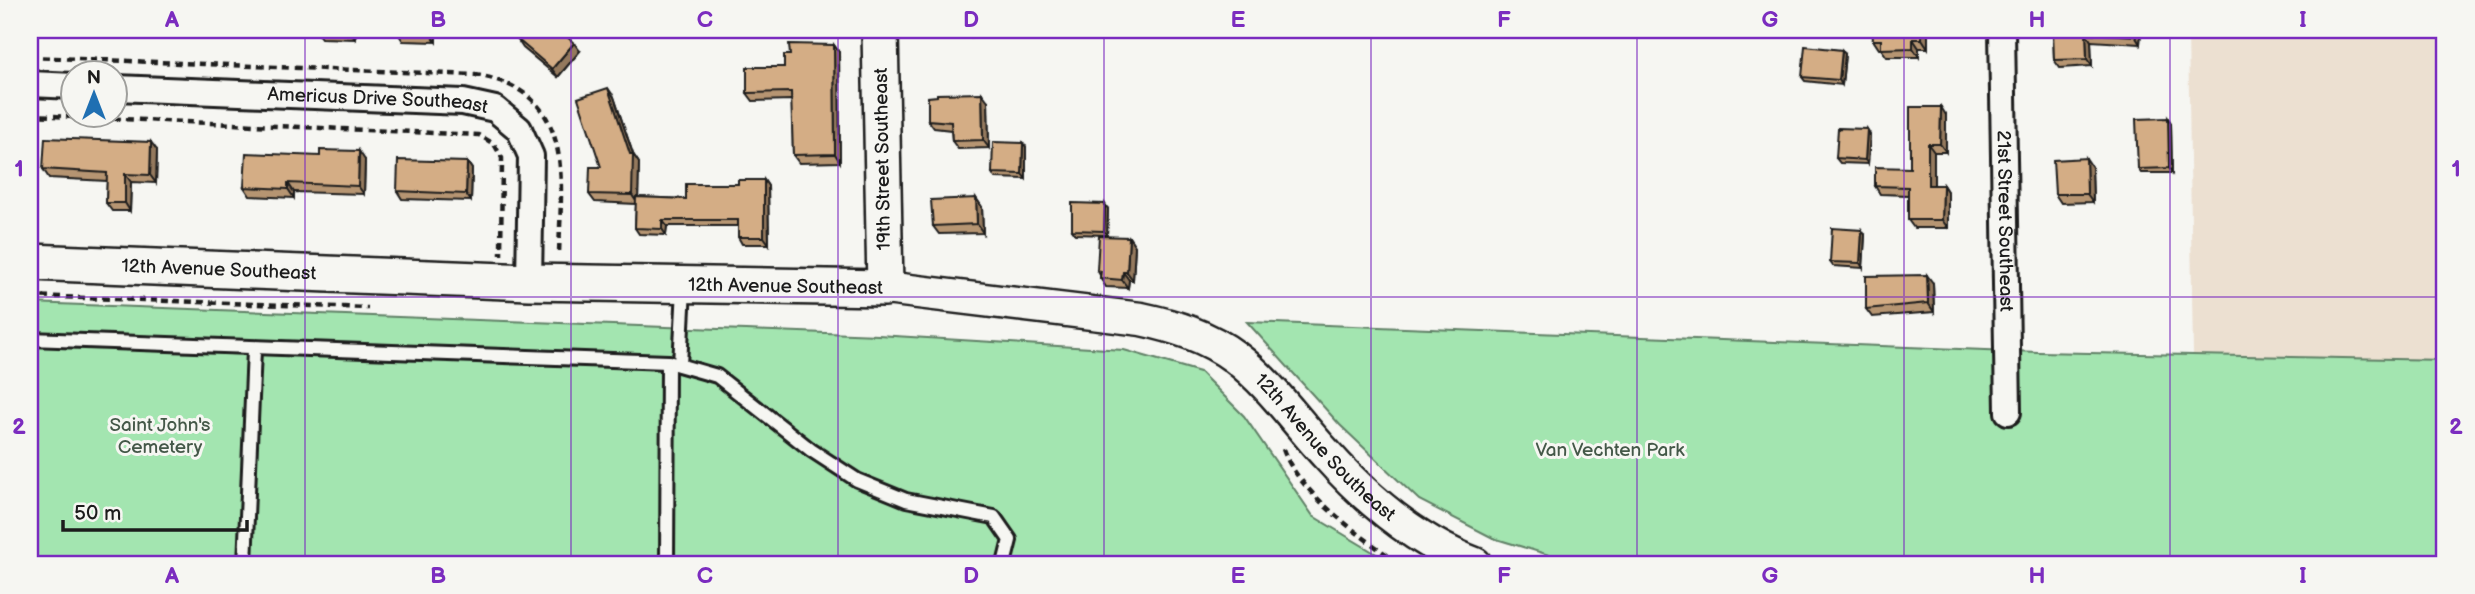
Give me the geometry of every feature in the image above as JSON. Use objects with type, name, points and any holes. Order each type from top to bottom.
[{"type":"main road","name":"19th Street Southeast","points":[[880,30],[885,288]]},
{"type":"main road","name":"12th Avenue Southeast","points":[[30,262],[529,282],[885,288]]},
{"type":"street","name":"21st Street Southeast","points":[[2002,30],[2008,412]]},
{"type":"street","points":[[30,84],[60,85]]},
{"type":"street","name":"Americus Drive Southeast","points":[[130,89],[463,102],[495,109],[519,129],[531,156],[529,282]]},
{"type":"street","name":"12th Avenue Southeast","points":[[885,288],[1141,318],[1172,326],[1205,340],[1233,356],[1258,376],[1325,454],[1385,511],[1463,560]]},
{"type":"lane","points":[[667,564],[674,364],[684,284]]},
{"type":"lane","points":[[30,339],[674,364],[717,376],[811,450],[857,480],[906,500],[993,517],[1010,540],[1004,564]]},
{"type":"lane","points":[[245,564],[254,349]]},
{"type":"path","points":[[30,115],[479,135],[494,144],[502,158],[500,259]]},
{"type":"path","points":[[30,296],[343,308],[382,307]]},
{"type":"path","points":[[1281,444],[1288,463],[1345,525],[1400,564]]},
{"type":"shaded area","points":[[2188,30],[2445,30],[2445,360],[2193,356]]},
{"type":"green space","name":"Saint John's Cemetery","points":[[30,303],[878,335],[1124,350],[1200,372],[1244,416],[1313,516],[1393,564],[30,564]]},
{"type":"green space","name":"Van Vechten Park","points":[[1247,322],[2038,352],[2445,360],[2445,564],[1602,564],[1569,561],[1493,538],[1419,500],[1340,425]]},
{"type":"building","points":[[430,30],[430,34],[397,32]]},
{"type":"building","points":[[525,30],[559,30],[574,43],[552,69],[517,39]]},
{"type":"building","points":[[932,30],[998,30],[932,31]]},
{"type":"building","points":[[1872,30],[1922,30],[1922,39],[1913,39],[1913,48],[1881,49],[1881,40],[1873,40]]},
{"type":"building","points":[[2053,30],[2135,30],[2135,36],[2086,33],[2087,59],[2054,60]]},
{"type":"building","points":[[789,44],[834,45],[835,154],[793,155],[791,92],[747,93],[747,67],[784,67],[784,55],[790,55]]},
{"type":"building","points":[[1805,46],[1842,50],[1839,80],[1802,77]]},
{"type":"building","points":[[608,88],[630,154],[633,154],[632,195],[589,194],[590,167],[601,167],[578,98]]},
{"type":"building","points":[[982,93],[983,140],[952,141],[951,122],[928,120],[928,97],[937,94]]},
{"type":"building","points":[[1910,107],[1941,107],[1940,144],[1928,144],[1928,185],[1943,185],[1942,220],[1908,220],[1908,187],[1875,186],[1875,167],[1910,168]]},
{"type":"building","points":[[2168,118],[2169,168],[2138,169],[2136,119]]},
{"type":"building","points":[[1838,128],[1867,129],[1865,160],[1836,158]]},
{"type":"building","points":[[45,138],[151,142],[150,175],[125,174],[125,203],[106,203],[107,173],[43,169]]},
{"type":"building","points":[[993,142],[1023,143],[1022,174],[992,173]]},
{"type":"building","points":[[320,150],[359,151],[358,186],[288,183],[288,189],[244,187],[246,153],[320,156]]},
{"type":"building","points":[[2086,158],[2087,194],[2055,194],[2053,160]]},
{"type":"building","points":[[398,160],[467,162],[466,194],[397,191]]},
{"type":"building","points":[[738,180],[764,180],[764,237],[738,237],[738,220],[662,220],[662,229],[635,228],[636,197],[686,199],[686,184],[738,184]]},
{"type":"building","points":[[976,198],[977,224],[933,226],[931,200]]},
{"type":"building","points":[[1072,203],[1105,204],[1104,231],[1072,230]]},
{"type":"building","points":[[1832,228],[1862,230],[1860,263],[1830,262]]},
{"type":"building","points":[[1099,236],[1129,237],[1127,272],[1123,272],[1122,280],[1100,278],[1101,271],[1097,270]]},
{"type":"building","points":[[1927,275],[1928,303],[1866,309],[1866,276]]}]
